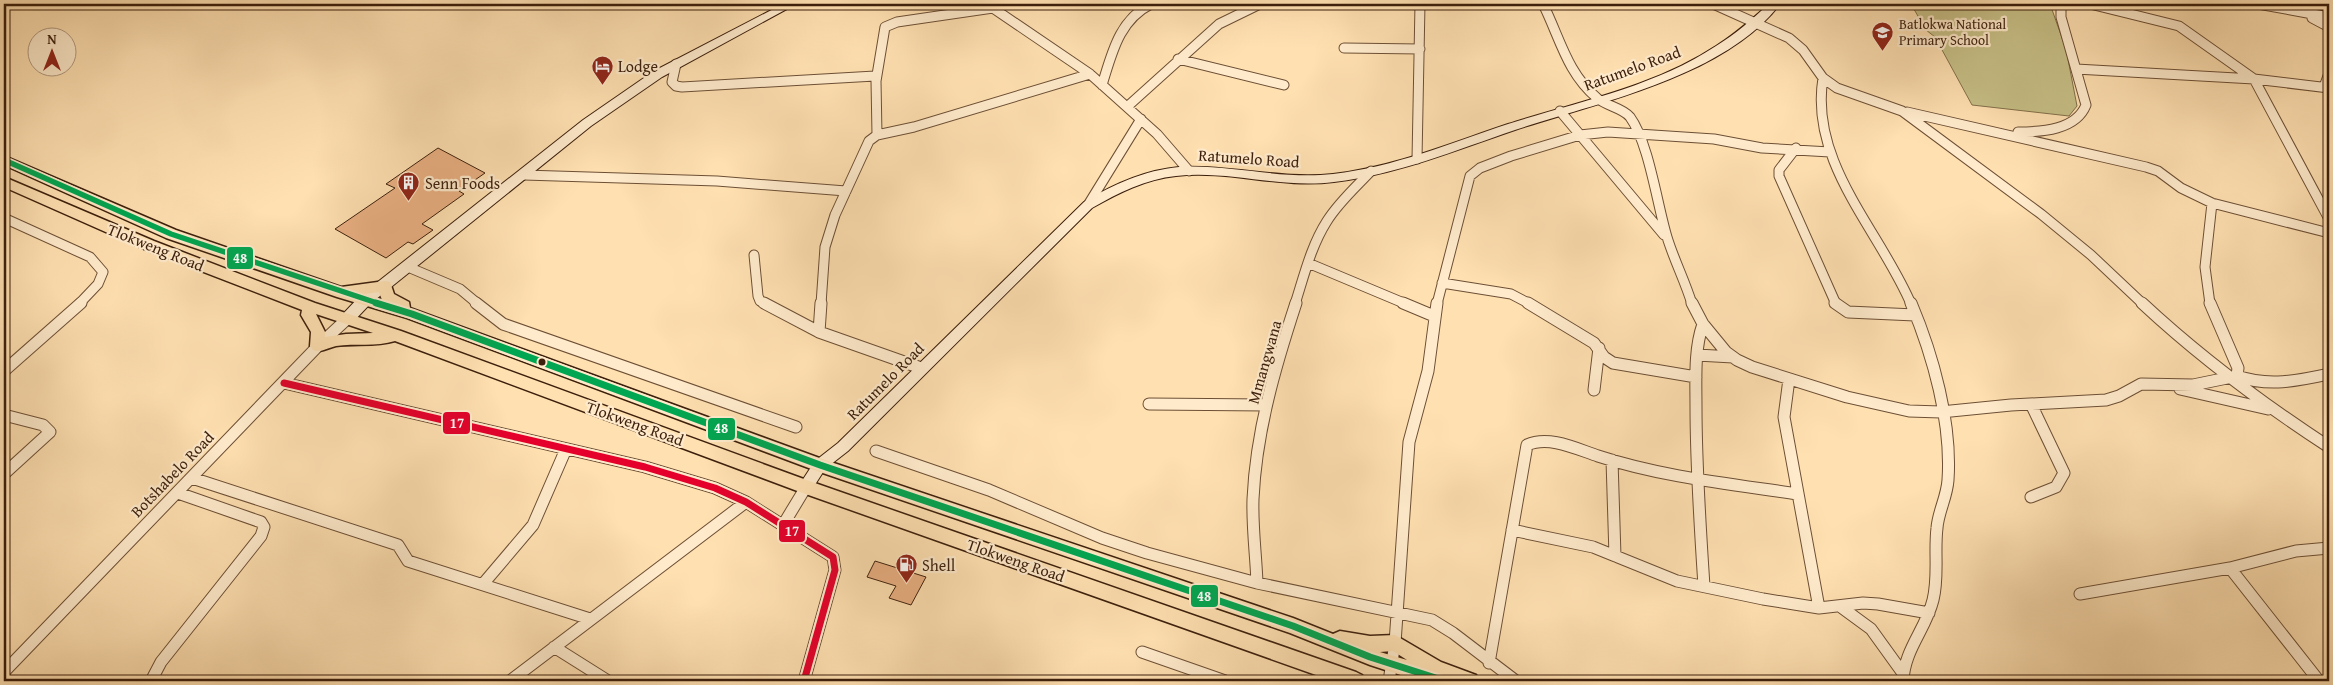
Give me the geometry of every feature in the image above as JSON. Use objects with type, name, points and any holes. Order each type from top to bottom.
[{"type":"main road","name":"Tlokweng Road","points":[[4,160],[171,234],[365,300],[412,314],[820,466],[1293,626],[1390,673],[1445,681]]},
{"type":"main road","name":"Tlokweng Road","points":[[4,182],[149,245],[310,307],[396,335],[806,487],[1356,681]]},
{"type":"main road","points":[[324,286],[344,291],[385,286],[387,297],[391,302],[405,307],[412,314]]},
{"type":"main road","points":[[310,307],[308,315],[318,332],[318,346],[338,338],[380,340],[396,335]]},
{"type":"main road","points":[[1293,626],[1326,638],[1370,644],[1395,642],[1435,668],[1470,681]]},
{"type":"street","name":"Botshabelo Road","points":[[4,672],[318,346],[347,320],[365,300],[385,286],[587,123],[658,74],[791,4]]},
{"type":"street","points":[[1102,84],[1117,37],[1140,8],[1151,4]]},
{"type":"street","points":[[1128,106],[1219,24],[1260,4]]},
{"type":"street","points":[[1417,159],[1420,4]]},
{"type":"street","points":[[1543,4],[1554,26],[1565,58],[1598,99],[1628,115],[1640,133],[1667,238],[1687,287],[1693,308],[1703,324],[1733,357],[1752,367],[1878,405],[1909,411],[1941,412],[2106,400],[2119,396],[2141,384],[2193,385],[2234,377],[2253,382],[2285,383],[2329,374]]},
{"type":"street","points":[[1713,4],[1758,22],[1790,38],[1802,50],[1823,78],[1837,88],[1902,111],[2146,167],[2158,171],[2176,185],[2212,203],[2329,233]]},
{"type":"street","name":"Ratumelo Road","points":[[806,487],[820,466],[843,447],[1088,205],[1113,191],[1140,180],[1189,171],[1278,178],[1333,178],[1371,171],[1417,159],[1674,73],[1725,46],[1758,22],[1775,4]]},
{"type":"street","points":[[1990,131],[2035,132],[2074,121],[2086,110],[2061,16],[2061,4]]},
{"type":"street","points":[[2090,4],[2179,26],[2254,79],[2329,219]]},
{"type":"street","points":[[2258,4],[2329,18]]},
{"type":"street","points":[[877,135],[875,76],[878,52],[885,27],[990,6],[1090,74],[1128,106],[1189,171]]},
{"type":"street","points":[[2304,14],[2329,27]]},
{"type":"street","points":[[1344,48],[1420,49]]},
{"type":"street","points":[[1178,59],[1284,85]]},
{"type":"street","points":[[676,64],[672,82],[676,86],[682,87],[875,76]]},
{"type":"street","points":[[2076,69],[2254,79],[2327,88],[2329,73]]},
{"type":"street","points":[[819,332],[825,247],[835,215],[869,140],[877,135],[914,128],[1090,74]]},
{"type":"street","points":[[1823,78],[1820,100],[1822,126],[1830,152],[1857,204],[1896,271],[1916,315],[1932,361],[1949,455],[1948,482],[1937,526],[1938,566],[1936,591],[1929,613],[1908,654],[1902,677]]},
{"type":"street","points":[[1560,111],[1667,238]]},
{"type":"street","points":[[1902,111],[2041,214],[2091,255],[2160,320],[2234,377],[2272,410],[2329,447]]},
{"type":"street","points":[[1088,205],[1141,119]]},
{"type":"street","points":[[1390,673],[1395,642],[1409,442],[1428,370],[1434,316],[1470,176],[1474,172],[1511,156],[1580,135],[1640,133],[1727,140],[1762,148],[1796,148],[1830,152]]},
{"type":"street","points":[[1796,148],[1780,170],[1779,176],[1836,305],[1848,312],[1916,315]]},
{"type":"street","name":"Mmangwana","points":[[1257,583],[1253,499],[1260,435],[1266,405],[1308,263],[1326,221],[1371,171]]},
{"type":"street","points":[[524,175],[717,181],[846,190]]},
{"type":"street","points":[[2212,203],[2206,276],[2207,289],[2210,303],[2238,368],[2234,377]]},
{"type":"street","points":[[4,218],[90,257],[103,272],[98,284],[88,296],[4,371]]},
{"type":"street","points":[[754,255],[760,301],[819,332],[921,368]]},
{"type":"street","points":[[1308,263],[1434,316]]},
{"type":"street","points":[[408,267],[460,289],[503,324],[796,427]]},
{"type":"street","points":[[1442,283],[1511,294],[1586,338],[1599,348],[1604,357],[1613,363],[1696,377]]},
{"type":"street","points":[[1703,324],[1698,335],[1697,355],[1696,478],[1704,586]]},
{"type":"street","points":[[1594,390],[1599,348]]},
{"type":"street","points":[[1697,355],[1733,357]]},
{"type":"street","points":[[1789,379],[1784,416],[1819,608]]},
{"type":"street","points":[[284,383],[645,467],[715,488],[746,502],[783,524],[833,557],[836,561],[837,569],[832,578],[804,681]]},
{"type":"street","points":[[2165,385],[2272,410]]},
{"type":"street","points":[[1149,404],[1266,405]]},
{"type":"street","points":[[2031,404],[2064,473],[2060,485],[2050,491],[2031,496]]},
{"type":"street","points":[[4,415],[43,425],[50,432],[4,474]]},
{"type":"street","points":[[1489,663],[1527,445],[1531,442],[1546,441],[1612,460],[1696,478],[1798,494]]},
{"type":"street","points":[[483,584],[534,525],[566,449]]},
{"type":"street","points":[[876,451],[989,490],[1111,541],[1183,564],[1257,583],[1432,620],[1444,625],[1489,663],[1516,681]]},
{"type":"street","points":[[1612,460],[1615,556]]},
{"type":"street","points":[[192,478],[398,545],[408,561],[590,619]]},
{"type":"street","points":[[783,524],[806,487]]},
{"type":"street","points":[[151,681],[166,656],[261,536],[264,528],[261,522],[178,493]]},
{"type":"street","points":[[510,681],[746,502]]},
{"type":"street","points":[[1512,530],[1593,547],[1652,572],[1763,599],[1819,608],[1863,603],[1878,604],[1929,613]]},
{"type":"street","points":[[2080,594],[2230,568],[2296,551],[2329,548]]},
{"type":"street","points":[[2230,568],[2319,681]]},
{"type":"street","points":[[1841,606],[1860,618],[1872,629],[1902,677]]},
{"type":"street","points":[[554,647],[608,681]]},
{"type":"street","points":[[1142,652],[1224,681]]},
{"type":"shaded area","points":[[1911,4],[2050,4],[2066,49],[2077,106],[2069,116],[1972,105],[1935,37],[1926,30]]},
{"type":"building","name":"Senn Foods","points":[[438,148],[485,173],[459,191],[464,194],[422,224],[433,230],[413,244],[408,242],[386,258],[335,229],[395,188],[386,184]]},
{"type":"building","name":"Shell","points":[[875,561],[926,577],[911,605],[889,598],[896,586],[867,577]]},
{"type":"transit line","name":"48","points":[[4,160],[171,234],[342,293],[412,314],[820,465],[1293,626],[1370,657],[1445,681]]},
{"type":"transit line","name":"17","points":[[284,383],[645,467],[715,488],[746,502],[833,557],[836,563],[804,681]]},
{"type":"place","name":"Batlokwa National Primary School","points":[[1883,51]]},
{"type":"place","name":"Lodge","points":[[602,85]]},
{"type":"place","name":"Senn Foods","points":[[409,202]]},
{"type":"place","name":"Shell","points":[[906,584]]}]
